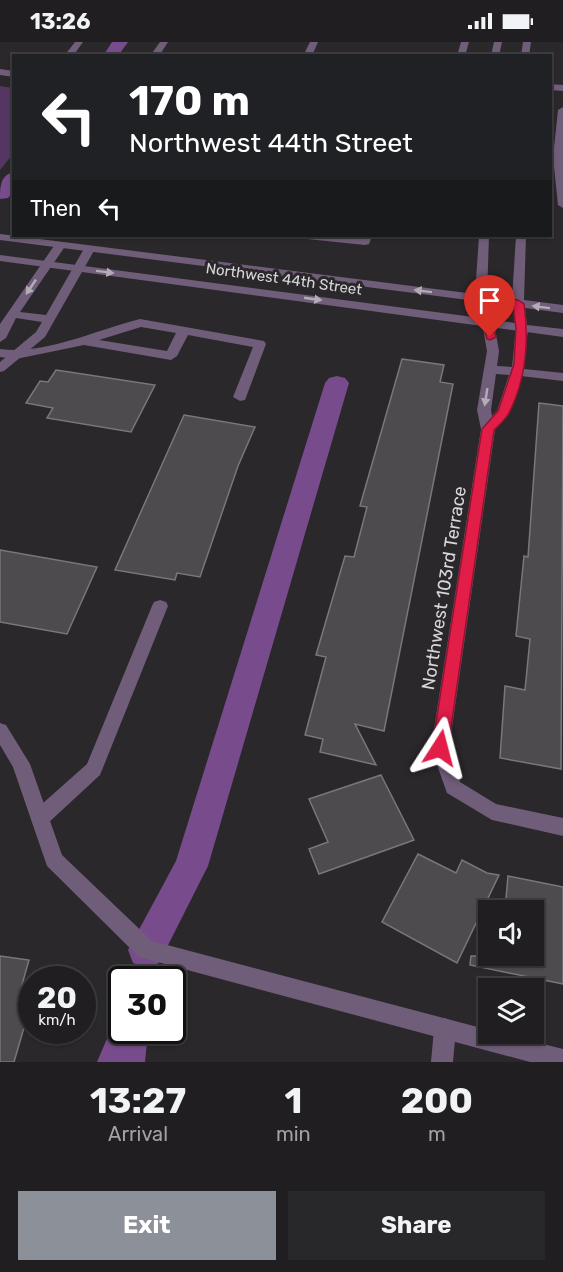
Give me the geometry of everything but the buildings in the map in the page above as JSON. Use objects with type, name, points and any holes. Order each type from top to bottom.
[{"type":"street","points":[[70,54],[79,42]]},
{"type":"street","points":[[563,110],[558,157],[563,206]]},
{"type":"street","name":"Northwest 44th Street","points":[[0,237],[563,309]]},
{"type":"street","points":[[316,237],[364,242],[366,237]]},
{"type":"street","name":"Northwest 103rd Terrace","points":[[484,237],[481,299],[493,351],[484,410],[488,429],[440,748],[453,787],[492,812],[563,827]]},
{"type":"street","name":"Northwest 103rd Terrace","points":[[488,429],[503,412],[520,357],[522,328],[518,304],[521,237]]},
{"type":"street","points":[[0,338],[12,314],[60,245]]},
{"type":"street","points":[[0,368],[41,334],[90,249]]},
{"type":"street","name":"Northwest 44th Street","points":[[0,258],[563,333]]},
{"type":"street","points":[[12,314],[49,319]]},
{"type":"street","points":[[0,353],[16,355],[83,341],[140,323],[260,344],[240,397]]},
{"type":"street","points":[[83,341],[171,357],[184,330]]},
{"type":"street","points":[[490,369],[563,377]]},
{"type":"street","points":[[40,818],[94,769],[160,606]]},
{"type":"street","points":[[0,730],[21,764],[54,860],[146,950],[563,1060]]},
{"type":"street","points":[[442,1062],[445,1029]]},
{"type":"shaded area","points":[[0,86],[12,88],[12,155],[0,170]]},
{"type":"shaded area","points":[[108,1036],[108,1044],[147,1044],[145,1062],[97,1062]]},
{"type":"waterway","points":[[111,54],[120,42]]},
{"type":"waterway","points":[[1,194],[12,180]]},
{"type":"waterway","points":[[146,950],[191,866],[337,383]]},
{"type":"route","points":[[440,748],[488,429],[503,412],[519,364],[522,328],[518,304],[481,299],[490,337]]}]
